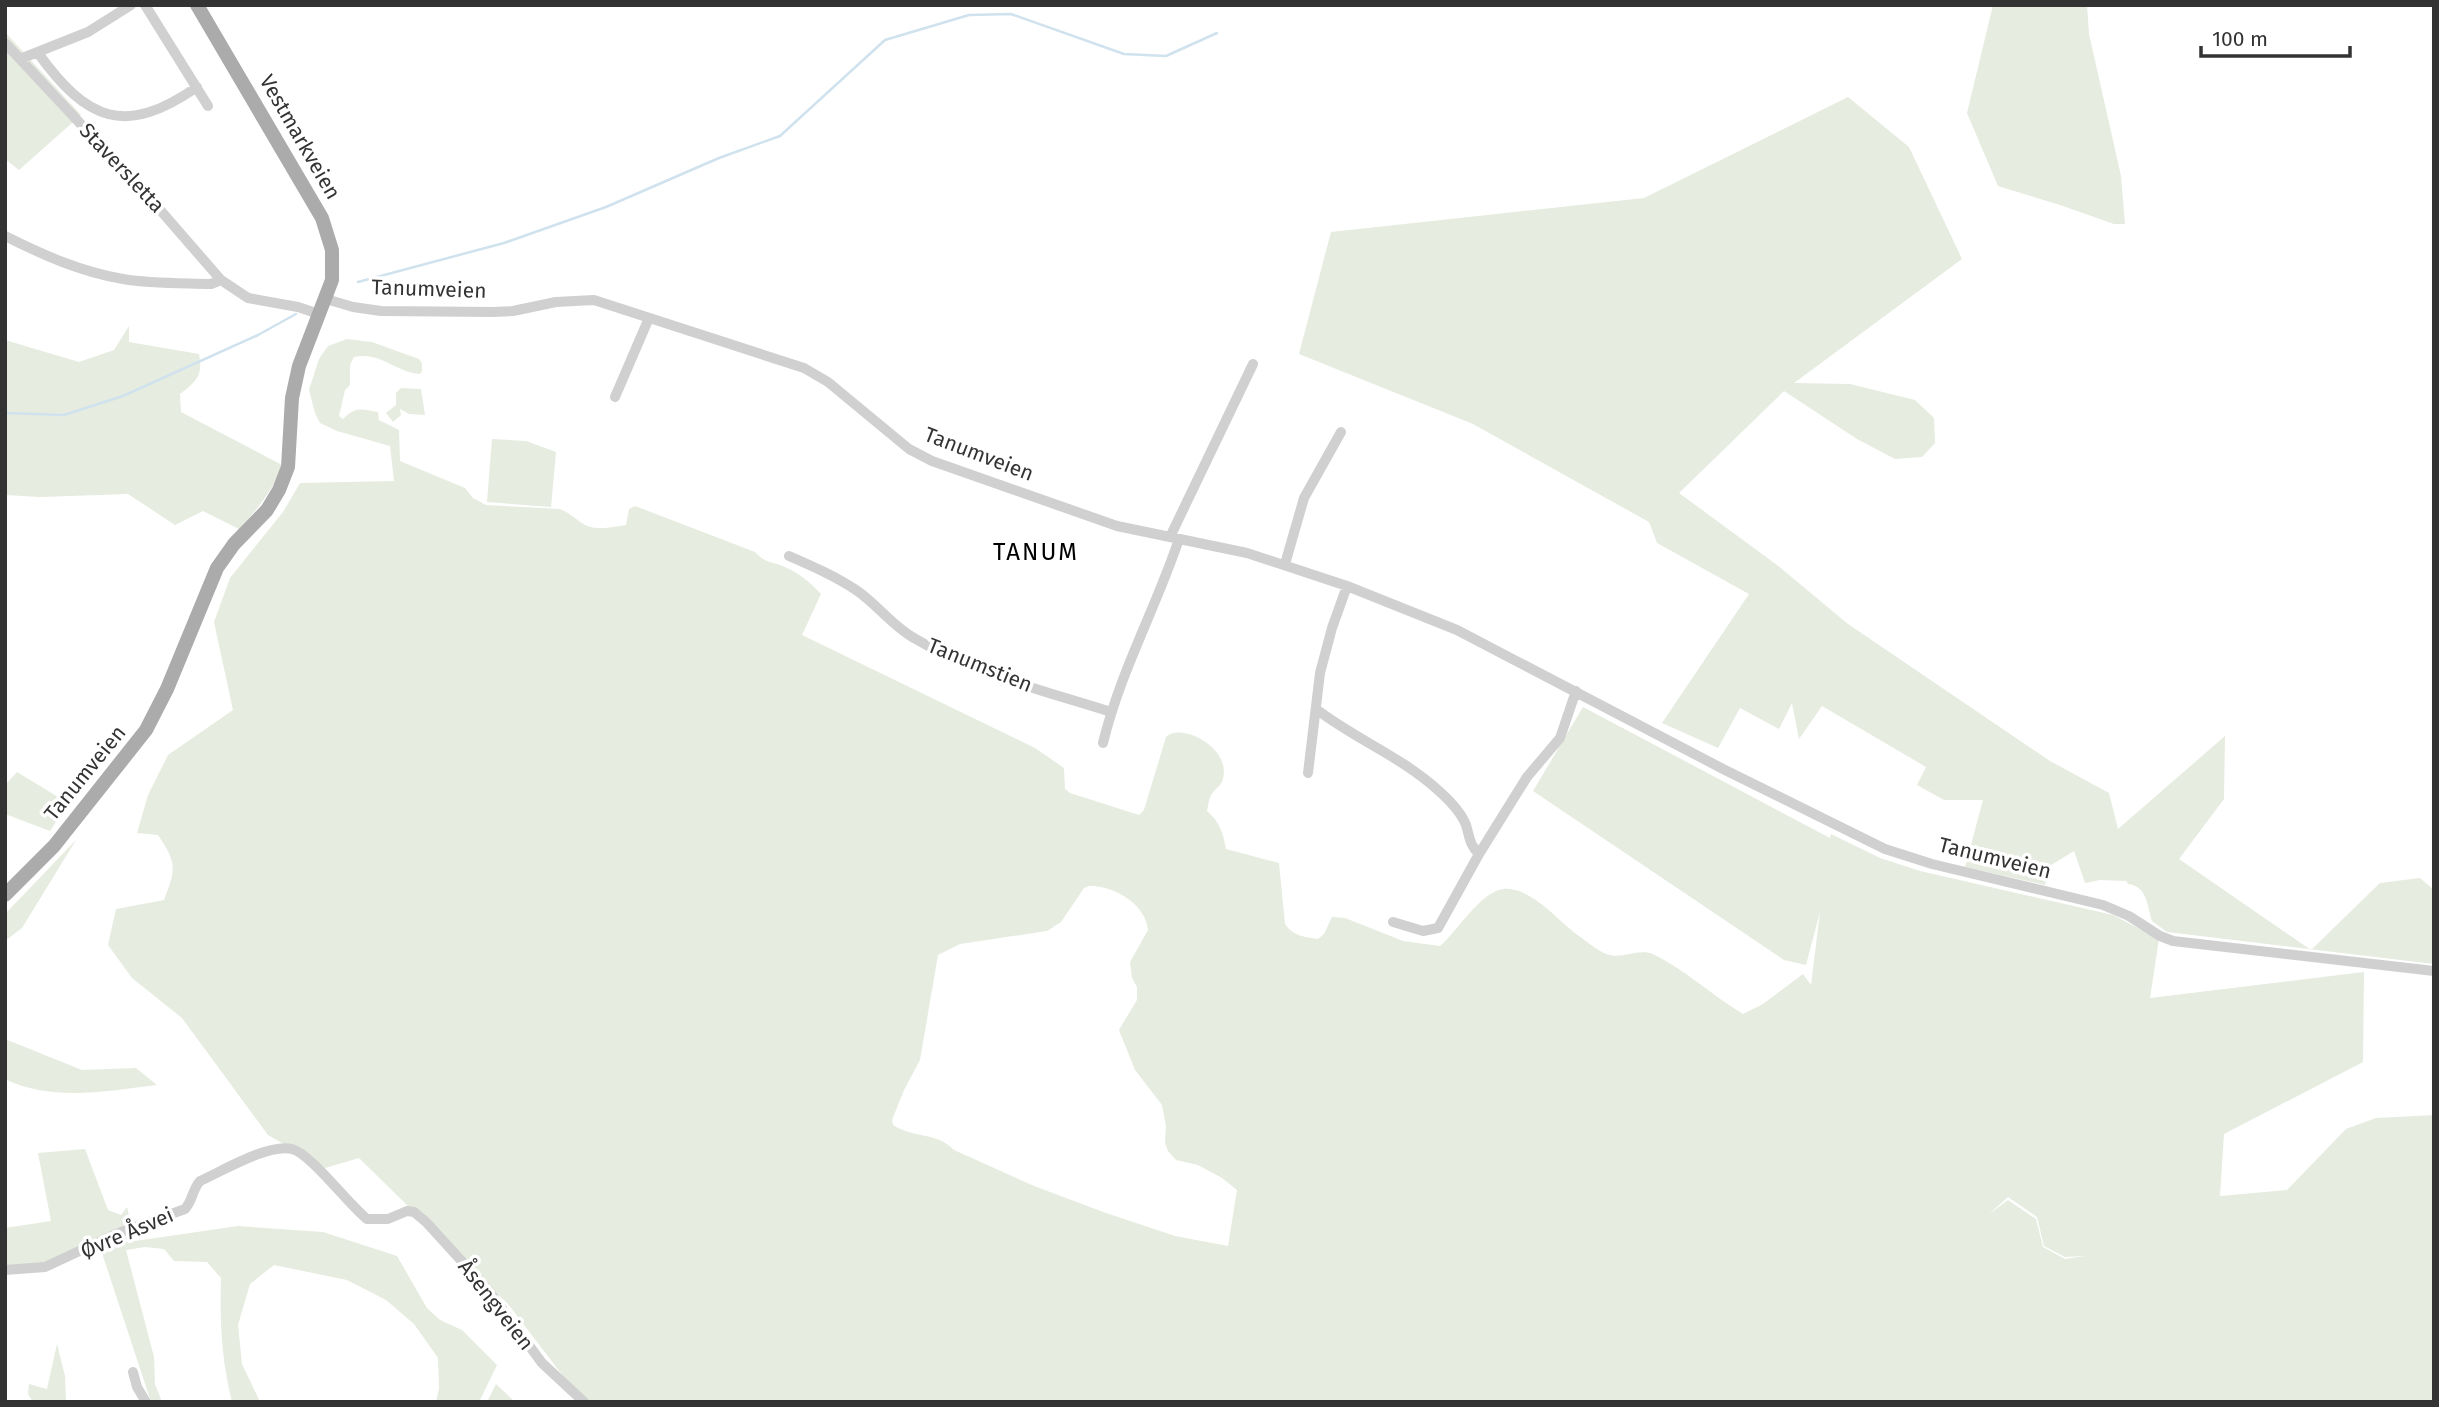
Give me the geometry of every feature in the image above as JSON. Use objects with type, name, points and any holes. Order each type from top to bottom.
[{"type":"main road","name":"Vestmarkveien","points":[[197,5],[322,218],[333,260],[332,281],[326,299]]},
{"type":"main road","name":"Tanumveien","points":[[5,895],[54,846],[146,730],[167,689],[217,568],[234,544],[267,510],[279,490],[288,467],[295,381],[304,351],[326,299]]},
{"type":"street","points":[[20,59],[88,32],[131,5]]},
{"type":"street","points":[[145,5],[208,106]]},
{"type":"street","name":"Staversletta","points":[[5,43],[148,196],[221,280],[248,298],[298,307],[319,314]]},
{"type":"street","name":"Staversletta","points":[[38,53],[71,93],[98,111],[111,115],[133,117],[158,111],[197,87]]},
{"type":"street","points":[[5,236],[56,260],[95,273],[125,279],[211,284],[221,280]]},
{"type":"street","name":"Tanumveien","points":[[326,299],[381,311],[494,313],[579,299],[614,306],[804,368],[828,382],[908,449],[932,461],[1107,523],[1285,564],[1457,630],[1748,782],[1900,855],[2103,905],[2129,916],[2173,941],[2434,971]]},
{"type":"street","points":[[615,397],[649,318]]},
{"type":"street","points":[[1104,743],[1111,712],[1137,643],[1170,568],[1175,538],[1253,364]]},
{"type":"street","points":[[1285,564],[1304,498],[1341,432]]},
{"type":"street","name":"Tanumstien","points":[[789,556],[824,571],[857,591],[911,637],[940,652],[990,672],[1111,712]]},
{"type":"street","points":[[1308,772],[1320,673],[1347,586]]},
{"type":"street","points":[[1393,922],[1423,931],[1438,928],[1479,854],[1527,778],[1560,738],[1576,691]]},
{"type":"street","points":[[1316,709],[1405,764],[1438,790],[1466,825],[1468,840],[1479,854]]},
{"type":"street","name":"Øvre Åsvei","points":[[5,1270],[45,1267],[116,1234],[185,1209],[200,1181],[248,1159],[286,1148],[294,1149],[305,1157],[353,1208],[367,1219],[388,1219],[407,1211]]},
{"type":"street","name":"Åsengveien","points":[[407,1211],[414,1212],[426,1222],[453,1251],[489,1291],[542,1363],[584,1402]]},
{"type":"street","points":[[134,1372],[137,1387],[146,1402]]},
{"type":"shaded area","points":[[1993,5],[2087,5],[2089,34],[2121,176],[2125,224],[2114,224],[1998,186],[1967,113]]},
{"type":"shaded area","points":[[5,32],[81,115],[19,170],[5,159]]},
{"type":"shaded area","points":[[1848,97],[1909,147],[1962,259],[1794,383],[1850,384],[1915,400],[1934,418],[1935,443],[1922,457],[1895,459],[1857,439],[1784,391],[1679,493],[1777,565],[1848,624],[2050,761],[2109,793],[2118,829],[2225,736],[2224,799],[2179,859],[2310,949],[2167,932],[2152,921],[2145,897],[2139,888],[2126,881],[2100,880],[2085,883],[2074,851],[2051,865],[2045,885],[1965,867],[1983,800],[1944,800],[1917,785],[1926,767],[1822,706],[1799,739],[1792,703],[1779,729],[1740,708],[1718,748],[1662,723],[1749,594],[1657,543],[1649,522],[1473,424],[1299,354],[1331,232],[1644,198]]},
{"type":"shaded area","points":[[129,326],[129,342],[199,354],[199,373],[191,385],[180,394],[181,412],[282,465],[269,491],[239,529],[203,511],[175,525],[128,494],[40,497],[5,495],[5,340],[79,362],[114,350]]},
{"type":"shaded area","points":[[347,339],[372,342],[419,359],[422,363],[420,374],[372,357],[354,357],[350,365],[350,385],[345,390],[339,416],[343,419],[359,409],[378,412],[379,420],[399,430],[400,461],[465,488],[473,498],[486,505],[560,509],[585,525],[600,528],[626,525],[629,509],[635,506],[755,552],[766,560],[795,572],[821,594],[802,635],[1035,748],[1064,768],[1065,789],[1070,793],[1139,815],[1144,810],[1166,737],[1182,733],[1206,742],[1221,759],[1224,774],[1222,782],[1211,795],[1207,811],[1220,828],[1226,849],[1279,863],[1285,924],[1299,935],[1318,939],[1324,934],[1332,917],[1345,918],[1403,941],[1440,946],[1486,897],[1503,889],[1524,893],[1534,899],[1603,952],[1618,956],[1642,952],[1653,954],[1743,1014],[1763,1004],[1803,974],[1811,985],[1820,912],[1806,965],[1784,960],[1533,791],[1583,707],[1830,838],[1831,834],[1880,858],[1920,871],[2113,915],[2159,939],[2150,998],[2364,972],[2363,1062],[2224,1134],[2220,1196],[2287,1190],[2346,1129],[2376,1118],[2434,1115],[2434,1402],[583,1402],[508,1304],[359,1158],[325,1168],[268,1135],[182,1018],[132,978],[108,945],[116,909],[164,900],[171,881],[173,866],[158,835],[137,833],[148,795],[168,755],[233,710],[214,622],[230,578],[283,512],[300,483],[394,481],[390,446],[337,431],[320,423],[315,413],[309,390],[319,359],[328,346]],"holes":[[[1089,886],[1108,889],[1127,898],[1135,904],[1146,921],[1148,930],[1130,962],[1132,978],[1137,987],[1137,1000],[1119,1030],[1135,1070],[1162,1105],[1168,1151],[1176,1160],[1198,1165],[1237,1190],[1228,1246],[1175,1236],[1106,1213],[1034,1186],[954,1150],[940,1140],[908,1132],[893,1125],[892,1120],[904,1090],[920,1060],[938,955],[960,944],[1047,931],[1061,922],[1084,888]],[[2008,1197],[2037,1217],[2044,1246],[2065,1257],[2085,1256],[2065,1259],[2043,1247],[2036,1219],[2008,1200],[1988,1215]]]},
{"type":"shaded area","points":[[401,388],[421,389],[425,415],[409,414],[400,409],[401,415],[393,422],[386,413],[396,405],[396,393]]},
{"type":"shaded area","points":[[492,439],[526,441],[556,452],[551,507],[487,502]]},
{"type":"shaded area","points":[[17,772],[68,803],[50,831],[5,814],[5,785]]},
{"type":"shaded area","points":[[76,840],[22,928],[5,941],[5,914]]},
{"type":"shaded area","points":[[2420,878],[2434,890],[2434,964],[2312,949],[2380,883]]},
{"type":"shaded area","points":[[5,1039],[82,1070],[136,1068],[157,1085],[80,1093],[61,1093],[23,1086],[5,1079]]},
{"type":"shaded area","points":[[85,1149],[108,1210],[121,1215],[127,1207],[135,1241],[238,1226],[323,1232],[397,1256],[427,1308],[440,1320],[462,1330],[497,1365],[479,1402],[436,1402],[439,1388],[438,1358],[414,1324],[386,1300],[347,1280],[274,1265],[250,1284],[238,1325],[242,1364],[260,1402],[232,1402],[222,1340],[221,1278],[207,1262],[174,1261],[164,1249],[145,1247],[126,1250],[154,1357],[155,1384],[162,1402],[151,1402],[100,1247],[46,1265],[5,1270],[5,1228],[51,1221],[38,1153]]},
{"type":"shaded area","points":[[57,1344],[65,1376],[66,1402],[33,1402],[28,1394],[29,1384],[47,1389]]},
{"type":"shaded area","points":[[496,1384],[515,1402],[487,1402]]},
{"type":"waterway","points":[[358,282],[504,243],[606,207],[719,158],[780,136],[885,40],[969,15],[1011,14],[1124,54],[1166,56],[1217,33]]},
{"type":"waterway","points":[[5,413],[64,415],[123,396],[258,335],[296,314]]},
{"type":"district","name":"TANUM","points":[[1036,552]]}]
